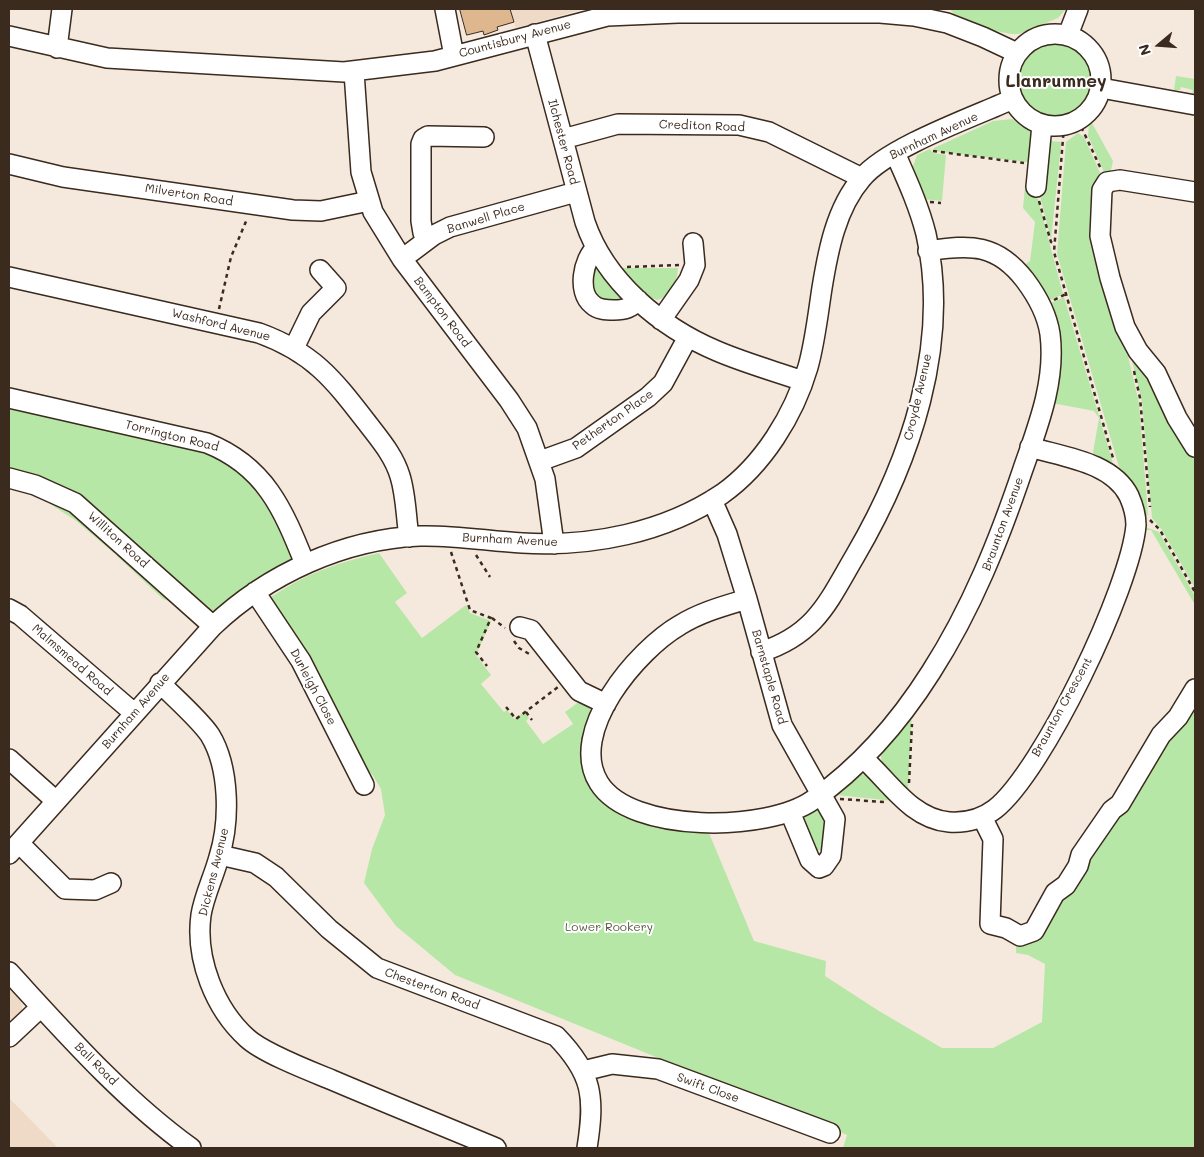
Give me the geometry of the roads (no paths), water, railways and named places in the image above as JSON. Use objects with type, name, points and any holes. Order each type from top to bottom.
[{"type":"street","points":[[57,48],[62,9]]},
{"type":"street","points":[[445,9],[454,56]]},
{"type":"street","points":[[1068,35],[1078,9]]},
{"type":"street","name":"Countisbury Avenue","points":[[9,36],[57,48],[124,59],[354,72],[414,65],[454,56],[607,12],[899,14],[930,18],[949,24],[984,37],[1017,54]]},
{"type":"street","name":"Ilchester Road","points":[[535,34],[588,233],[609,268],[638,300],[661,320],[688,338],[716,351],[803,381]]},
{"type":"street","points":[[1043,35],[1068,35],[1081,41],[1093,53],[1100,70],[1101,88],[1092,108],[1071,123],[1042,124],[1030,119],[1021,111],[1013,99],[1009,86],[1009,74],[1017,54],[1025,44],[1043,35]]},
{"type":"street","name":"Bampton Road","points":[[354,72],[361,172],[369,201],[378,223],[402,259],[509,400],[527,428],[540,462],[549,494],[554,544]]},
{"type":"street","points":[[1101,88],[1195,106]]},
{"type":"street","name":"Burnham Avenue","points":[[14,849],[160,683],[213,626],[255,592],[305,564],[364,545],[409,537],[445,536],[554,544],[598,540],[648,529],[712,500],[730,487],[766,450],[788,416],[803,381],[811,352],[828,253],[849,197],[862,178],[895,153],[1013,99]]},
{"type":"street","name":"Crediton Road","points":[[563,139],[618,124],[739,125],[769,132],[862,178]]},
{"type":"street","points":[[1036,187],[1042,124]]},
{"type":"street","points":[[428,240],[421,220],[421,144],[423,138],[428,136],[484,137]]},
{"type":"street","name":"Croyde Avenue","points":[[761,652],[797,636],[819,615],[872,526],[900,466],[916,419],[930,342],[932,298],[928,251],[916,201],[895,153]]},
{"type":"street","name":"Milverton Road","points":[[9,164],[63,177],[305,211],[344,208],[369,201]]},
{"type":"street","points":[[1195,192],[1120,180],[1107,182],[1102,190],[1100,236],[1110,278],[1126,327],[1138,351],[1156,373],[1177,418],[1195,447]]},
{"type":"street","name":"Banwell Place","points":[[402,259],[450,227],[576,192]]},
{"type":"street","points":[[661,320],[689,280],[695,265],[693,243]]},
{"type":"street","name":"Braunton Avenue","points":[[747,599],[702,614],[666,634],[636,662],[606,704],[596,726],[590,750],[591,759],[597,781],[607,792],[621,802],[670,819],[700,823],[735,824],[790,812],[821,794],[849,773],[863,758],[921,688],[961,620],[986,570],[1046,398],[1050,365],[1048,326],[1040,303],[1016,269],[994,252],[961,247],[928,251]]},
{"type":"street","points":[[596,248],[585,266],[585,292],[588,300],[598,309],[606,310],[628,308],[638,300]]},
{"type":"street","points":[[294,348],[312,312],[336,288],[320,270]]},
{"type":"street","name":"Washford Avenue","points":[[9,277],[259,333],[294,348],[322,368],[337,384],[388,450],[396,464],[402,484],[409,537]]},
{"type":"street","name":"Petherton Place","points":[[540,462],[576,448],[648,397],[663,383],[688,338]]},
{"type":"street","name":"Torrington Road","points":[[9,398],[207,443],[225,450],[247,465],[268,488],[279,505],[305,564]]},
{"type":"street","name":"Braunton Crescent","points":[[863,758],[912,807],[922,814],[947,822],[961,822],[982,816],[995,809],[1012,791],[1044,744],[1076,688],[1097,642],[1123,573],[1134,533],[1143,517],[1119,481],[1102,470],[1030,447]]},
{"type":"street","name":"Williton Road","points":[[9,478],[35,485],[75,503],[213,626]]},
{"type":"street","name":"Barnstaple Road","points":[[712,500],[727,534],[782,725],[835,819],[831,856],[824,866],[819,868],[810,860],[790,812]]},
{"type":"street","name":"Durleigh Close","points":[[255,592],[301,661],[364,785]]},
{"type":"street","name":"Malmsmead Road","points":[[9,609],[20,615],[134,713]]},
{"type":"street","points":[[520,627],[531,630],[579,691],[606,704]]},
{"type":"street","name":"Dickens Avenue","points":[[160,683],[210,735],[220,761],[226,790],[227,822],[220,855],[201,915],[202,948],[210,983],[223,1011],[248,1040],[296,1065],[496,1148]]},
{"type":"street","points":[[982,816],[993,839],[990,924],[1006,928],[1016,936],[1027,936],[1034,931],[1055,893],[1066,885],[1078,866],[1081,855],[1112,810],[1125,797],[1134,784],[1139,769],[1157,742],[1178,717],[1195,689]]},
{"type":"street","points":[[9,760],[56,801]]},
{"type":"street","points":[[14,849],[65,889],[94,890],[111,883]]},
{"type":"street","name":"Chesterton Road","points":[[220,855],[254,863],[276,877],[329,929],[377,968],[556,1036],[574,1054],[583,1071],[590,1091],[592,1112],[587,1148]]},
{"type":"street","name":"Ball Road","points":[[9,972],[134,1101],[181,1145]]},
{"type":"street","points":[[9,1037],[41,1007]]},
{"type":"street","name":"Swift Close","points":[[583,1071],[612,1064],[658,1069],[830,1133]]},
{"type":"district","name":"Llanrumney","points":[[1056,81]]},
{"type":"park label","name":"Lower Rookery","points":[[609,927]]}]
